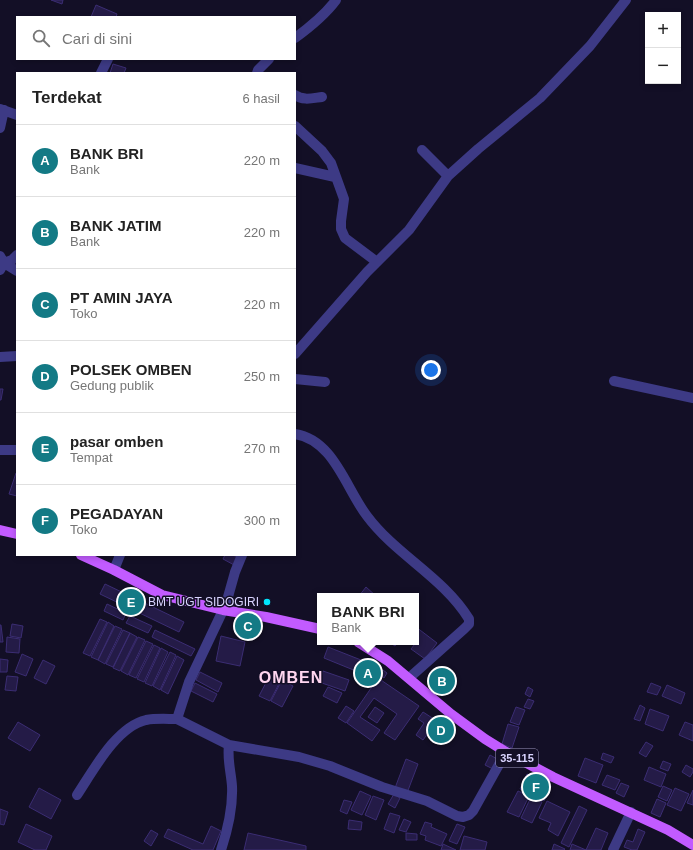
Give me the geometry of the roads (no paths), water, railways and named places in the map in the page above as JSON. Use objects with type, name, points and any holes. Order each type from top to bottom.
[{"type":"main road","points":[[0,530],[16,534]]},
{"type":"main road","points":[[83,556],[162,595],[223,610],[266,617],[317,628]]},
{"type":"main road","name":"35-115","points":[[363,645],[388,661],[410,678],[451,714],[506,752],[552,777],[668,830],[693,845]]},
{"type":"street","points":[[296,37],[307,30],[330,8],[336,0]]},
{"type":"street","points":[[296,353],[377,262],[410,230],[448,176],[540,98],[594,41],[626,0]]},
{"type":"street","points":[[102,72],[108,60]]},
{"type":"street","points":[[257,72],[267,60]]},
{"type":"street","points":[[296,96],[299,98],[306,99],[322,97]]},
{"type":"street","points":[[0,128],[2,110],[16,115]]},
{"type":"street","points":[[296,127],[328,157],[344,199],[341,229],[345,238],[377,262]]},
{"type":"street","points":[[422,150],[448,176]]},
{"type":"street","points":[[296,168],[335,177]]},
{"type":"street","points":[[1,263],[12,260],[16,256]]},
{"type":"street","points":[[1,263],[16,270]]},
{"type":"street","points":[[0,357],[16,356]]},
{"type":"street","points":[[296,379],[325,382]]},
{"type":"street","points":[[614,381],[693,398]]},
{"type":"street","points":[[296,434],[308,437],[326,451],[366,515],[380,533],[449,593],[469,620],[469,624],[464,629],[410,678]]},
{"type":"street","points":[[0,450],[16,450]]},
{"type":"street","points":[[114,570],[120,556]]},
{"type":"street","points":[[177,719],[192,676],[223,610],[242,556]]},
{"type":"street","points":[[76,795],[115,740],[133,726],[148,720],[177,719],[229,745],[299,757],[330,766],[427,802],[449,813],[464,817],[473,811],[506,752]]},
{"type":"street","points":[[221,850],[230,818],[232,801],[232,785],[228,761],[229,745]]},
{"type":"street","points":[[613,850],[631,812]]},
{"type":"place","name":"pasar omben","points":[[131,602]]},
{"type":"place","name":"BMT UGT SIDOGIRI","points":[[267,602]]},
{"type":"place","name":"PT AMIN JAYA","points":[[248,626]]},
{"type":"place","name":"BANK BRI","points":[[368,673]]},
{"type":"place","name":"BANK JATIM","points":[[442,681]]},
{"type":"place","name":"POLSEK OMBEN","points":[[441,730]]},
{"type":"place","name":"PEGADAYAN","points":[[536,787]]},
{"type":"district","name":"OMBEN","points":[[291,677]]}]
